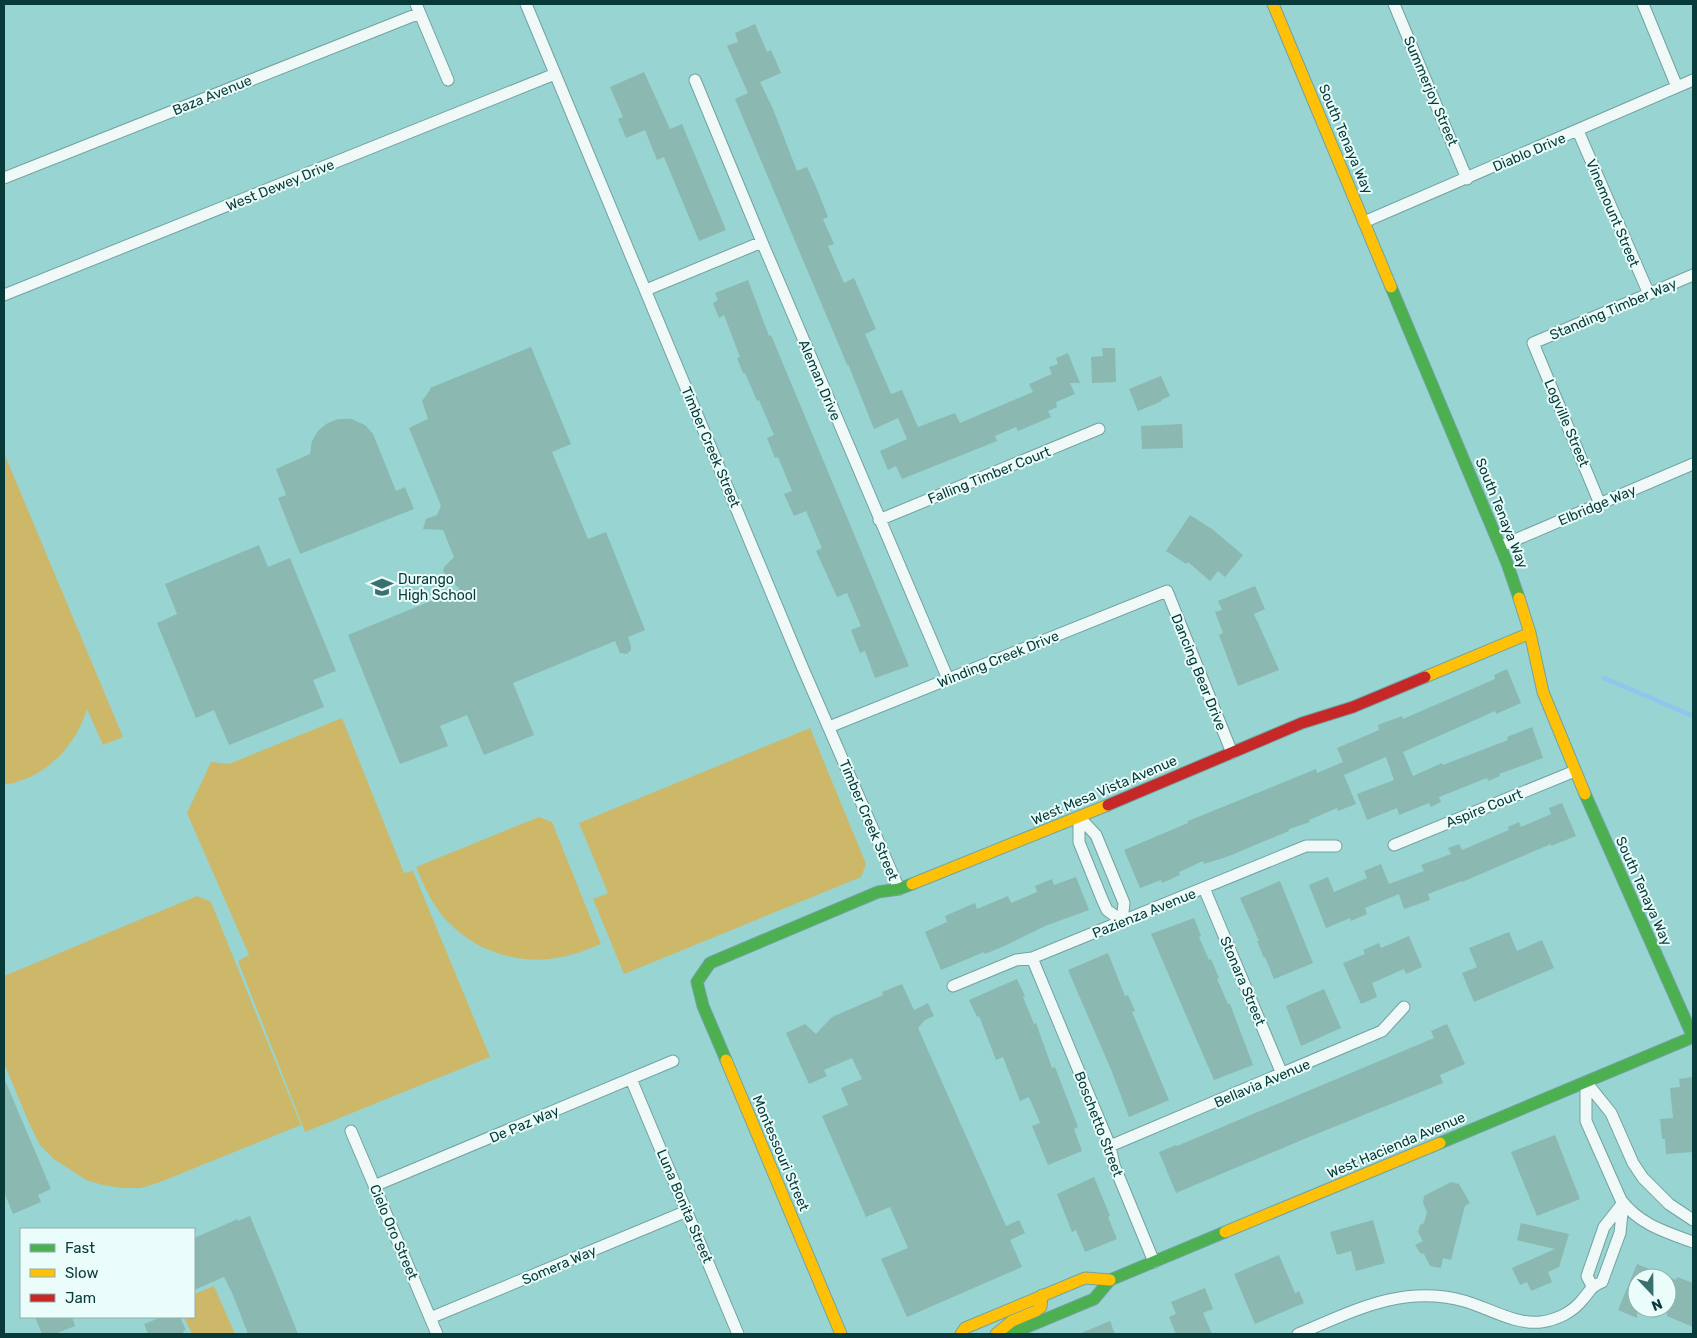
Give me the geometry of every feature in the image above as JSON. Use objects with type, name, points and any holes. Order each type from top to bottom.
[{"type":"street","name":"Timber Creek Street","points":[[526,4],[794,647],[899,889]]},
{"type":"street","name":"South Tenaya Way","points":[[1273,4],[1501,546],[1530,633],[1543,692],[1575,771],[1693,1037]]},
{"type":"street","name":"Summerjoy Street","points":[[1394,4],[1467,179]]},
{"type":"street","points":[[1643,4],[1677,87]]},
{"type":"street","points":[[418,8],[448,80]]},
{"type":"street","name":"Baza Avenue","points":[[4,178],[418,8]]},
{"type":"street","name":"West Dewey Drive","points":[[4,295],[555,74]]},
{"type":"street","name":"Aleman Drive","points":[[695,80],[879,520],[948,678]]},
{"type":"street","name":"Diablo Drive","points":[[1364,222],[1693,80]]},
{"type":"street","name":"Vinemount Street","points":[[1578,131],[1648,294]]},
{"type":"street","points":[[646,290],[762,242]]},
{"type":"street","name":"Standing Timber Way","points":[[1533,343],[1693,275]]},
{"type":"street","name":"Logville Street","points":[[1533,343],[1600,504]]},
{"type":"street","name":"Falling Timber Court","points":[[879,520],[1099,429]]},
{"type":"street","name":"Elbridge Way","points":[[1501,546],[1693,464]]},
{"type":"street","name":"Winding Creek Drive","points":[[829,727],[1167,591]]},
{"type":"street","name":"Dancing Bear Drive","points":[[1167,591],[1232,752]]},
{"type":"street","name":"West Mesa Vista Avenue","points":[[697,982],[710,963],[878,892],[899,889],[1079,817],[1302,723],[1354,706],[1530,633]]},
{"type":"street","name":"Aspire Court","points":[[1394,845],[1575,771]]},
{"type":"street","points":[[1079,817],[1096,835],[1124,903],[1122,921],[1107,910],[1102,899],[1079,842],[1079,817]]},
{"type":"street","name":"Pazienza Avenue","points":[[953,986],[1016,960],[1032,958],[1306,846],[1336,846]]},
{"type":"street","name":"Stonara Street","points":[[1204,888],[1282,1074]]},
{"type":"street","name":"Boschetto Street","points":[[1032,958],[1110,1146],[1114,1165],[1154,1262]]},
{"type":"street","name":"Montessouri Street","points":[[697,982],[703,1006],[841,1334]]},
{"type":"street","name":"Bellavia Avenue","points":[[1110,1146],[1382,1031],[1404,1007]]},
{"type":"street","name":"West Hacienda Avenue","points":[[961,1334],[965,1328],[1085,1278],[1110,1280],[1693,1037]]},
{"type":"street","name":"De Paz Way","points":[[374,1186],[673,1061]]},
{"type":"street","name":"Luna Bonita Street","points":[[631,1079],[738,1334]]},
{"type":"street","points":[[1586,1082],[1586,1120],[1615,1190],[1623,1203],[1643,1222],[1693,1242]]},
{"type":"street","points":[[1586,1082],[1611,1113],[1633,1164],[1643,1178],[1669,1204],[1693,1220]]},
{"type":"street","name":"Cielo Oro Street","points":[[351,1131],[437,1334]]},
{"type":"street","points":[[1298,1334],[1374,1303],[1410,1296],[1424,1295],[1453,1298],[1522,1321],[1541,1322],[1568,1313],[1582,1301],[1592,1286],[1602,1282],[1620,1233],[1623,1203]]},
{"type":"street","points":[[1592,1286],[1587,1276],[1604,1227],[1623,1203]]},
{"type":"street","name":"Somera Way","points":[[430,1318],[687,1211]]},
{"type":"street","name":"West Hacienda Avenue","points":[[1010,1334],[1094,1299],[1110,1280]]},
{"type":"street","points":[[996,1334],[1012,1321],[1041,1307],[1042,1296]]},
{"type":"shaded area","points":[[4,453],[123,737],[103,745],[87,709],[75,736],[56,759],[33,776],[4,785]]},
{"type":"shaded area","points":[[342,718],[404,873],[413,871],[490,1057],[305,1132],[238,961],[249,955],[187,813],[211,762],[229,764]]},
{"type":"shaded area","points":[[810,728],[866,864],[861,877],[624,974],[593,899],[608,893],[579,823]]},
{"type":"shaded area","points":[[539,817],[552,822],[601,944],[566,956],[531,960],[516,958],[486,949],[460,933],[449,923],[434,904],[416,867]]},
{"type":"shaded area","points":[[197,896],[211,902],[301,1125],[141,1188],[123,1188],[86,1180],[54,1159],[40,1145],[4,1063],[4,976]]},
{"type":"shaded area","points":[[214,1286],[235,1334],[192,1334],[184,1318],[195,1318],[195,1294]]},
{"type":"building","points":[[755,24],[767,52],[771,50],[781,73],[760,82],[773,109],[797,171],[807,167],[817,189],[828,217],[823,219],[834,244],[828,246],[844,283],[854,278],[876,329],[865,334],[891,394],[902,390],[918,427],[955,413],[960,423],[1033,392],[1029,384],[1052,374],[1049,367],[1058,364],[1056,358],[1068,353],[1080,383],[1070,383],[1075,394],[1056,402],[1057,407],[1048,411],[1051,417],[1018,431],[1016,427],[995,436],[997,441],[902,479],[896,466],[888,470],[880,451],[907,439],[898,418],[874,429],[735,99],[748,93],[727,46],[738,42],[735,33]]},
{"type":"building","points":[[644,72],[670,129],[682,124],[726,230],[699,241],[664,157],[657,160],[645,130],[626,138],[618,119],[623,117],[610,87]]},
{"type":"building","points":[[748,280],[769,336],[771,335],[909,666],[875,678],[865,651],[860,653],[851,630],[861,626],[847,593],[837,597],[816,551],[822,548],[806,511],[794,516],[784,494],[792,491],[778,457],[775,458],[767,438],[774,435],[759,400],[757,401],[745,373],[743,373],[737,358],[740,357],[724,315],[719,318],[713,303],[718,300],[715,293]]},
{"type":"building","points":[[531,347],[571,444],[552,452],[588,539],[606,532],[645,630],[628,637],[631,650],[627,654],[620,653],[615,641],[513,683],[534,735],[484,755],[467,715],[440,726],[448,746],[400,764],[348,635],[460,589],[443,571],[444,567],[454,557],[443,530],[423,529],[426,519],[437,515],[441,506],[409,428],[428,419],[422,401],[430,388]]},
{"type":"building","points":[[1102,348],[1115,348],[1116,382],[1092,383],[1091,357],[1103,356]]},
{"type":"building","points":[[1161,376],[1170,396],[1138,411],[1129,389]]},
{"type":"building","points":[[338,419],[352,419],[365,425],[373,434],[396,491],[405,487],[414,509],[300,554],[278,498],[286,495],[276,469],[310,454],[312,441],[318,431],[326,424]]},
{"type":"building","points":[[1182,424],[1183,448],[1142,449],[1141,426]]},
{"type":"building","points":[[1190,515],[1212,529],[1243,555],[1225,577],[1218,571],[1210,581],[1188,562],[1186,564],[1166,551]]},
{"type":"building","points":[[259,545],[268,567],[290,558],[336,671],[313,680],[324,707],[229,745],[214,710],[196,718],[157,623],[177,614],[165,584]]},
{"type":"building","points":[[1255,586],[1265,609],[1254,614],[1279,670],[1238,686],[1219,635],[1223,633],[1215,612],[1222,610],[1218,601]]},
{"type":"building","points":[[1507,669],[1521,703],[1496,714],[1495,711],[1403,752],[1413,776],[1442,763],[1443,765],[1508,740],[1507,737],[1532,727],[1543,758],[1499,774],[1500,776],[1488,781],[1487,778],[1439,797],[1441,802],[1431,807],[1429,803],[1399,815],[1397,808],[1367,820],[1357,794],[1394,780],[1386,757],[1344,775],[1356,804],[1338,811],[1337,808],[1309,820],[1310,822],[1289,829],[1289,831],[1229,856],[1204,864],[1203,861],[1179,872],[1180,875],[1162,883],[1161,880],[1140,888],[1124,850],[1188,823],[1188,821],[1316,769],[1317,773],[1343,762],[1337,748],[1379,730],[1378,725],[1402,716],[1403,719],[1495,679],[1494,675]]},
{"type":"building","points":[[1562,803],[1576,836],[1551,846],[1551,844],[1462,882],[1428,894],[1430,900],[1404,909],[1399,894],[1365,908],[1367,914],[1351,921],[1350,918],[1326,928],[1309,885],[1328,877],[1334,892],[1367,878],[1364,871],[1381,864],[1389,884],[1424,871],[1421,865],[1451,854],[1448,848],[1459,844],[1462,850],[1509,830],[1508,827],[1519,822],[1521,827],[1551,814],[1549,808]]},
{"type":"building","points":[[1076,877],[1089,910],[1045,926],[985,954],[984,952],[941,970],[925,932],[947,922],[945,916],[975,903],[977,909],[1008,896],[1011,903],[1037,892],[1035,886],[1052,879],[1054,885]]},
{"type":"building","points":[[1280,881],[1313,963],[1274,979],[1240,898]]},
{"type":"building","points":[[1194,918],[1201,936],[1199,937],[1209,960],[1211,959],[1228,1004],[1230,1004],[1253,1065],[1214,1080],[1151,934]]},
{"type":"building","points":[[1509,932],[1517,951],[1542,940],[1554,968],[1474,1002],[1462,973],[1477,967],[1469,948]]},
{"type":"building","points":[[1409,936],[1422,967],[1406,974],[1404,969],[1372,983],[1377,997],[1361,1004],[1343,963],[1365,954],[1363,950],[1379,943],[1381,948]]},
{"type":"building","points":[[1108,953],[1125,996],[1128,995],[1135,1011],[1132,1012],[1169,1100],[1129,1117],[1112,1072],[1068,970]]},
{"type":"building","points":[[1017,979],[1034,1024],[1036,1023],[1052,1068],[1055,1067],[1078,1127],[1074,1129],[1082,1151],[1048,1165],[1032,1126],[1040,1123],[1029,1097],[1020,1101],[1003,1057],[996,1060],[979,1016],[977,1017],[969,1000]]},
{"type":"building","points":[[902,984],[914,1010],[928,1003],[934,1016],[925,1020],[918,1028],[1006,1226],[1019,1220],[1025,1233],[1010,1240],[1022,1267],[907,1317],[881,1259],[908,1248],[890,1207],[866,1217],[822,1116],[848,1105],[841,1088],[862,1079],[852,1058],[824,1070],[827,1076],[809,1084],[786,1033],[805,1024],[816,1034],[832,1017],[883,995],[882,992]]},
{"type":"building","points":[[1324,989],[1341,1028],[1301,1046],[1286,1006]]},
{"type":"building","points":[[1447,1024],[1465,1064],[1440,1075],[1443,1083],[1176,1193],[1159,1152],[1434,1038],[1431,1031]]},
{"type":"building","points":[[1693,1077],[1693,1152],[1666,1154],[1665,1139],[1662,1139],[1660,1119],[1673,1118],[1670,1088],[1680,1087],[1679,1079]]},
{"type":"building","points":[[4,1078],[51,1189],[38,1195],[41,1202],[13,1214],[4,1192]]},
{"type":"building","points":[[1555,1135],[1580,1199],[1537,1216],[1511,1152]]},
{"type":"building","points":[[1094,1177],[1117,1239],[1085,1252],[1076,1230],[1072,1232],[1057,1194]]},
{"type":"building","points":[[1451,1182],[1459,1184],[1470,1203],[1465,1206],[1451,1260],[1443,1258],[1441,1268],[1430,1266],[1424,1254],[1420,1253],[1415,1245],[1423,1241],[1418,1232],[1420,1225],[1424,1223],[1427,1212],[1423,1203],[1424,1196]]},
{"type":"building","points":[[250,1216],[298,1334],[248,1334],[224,1277],[195,1290],[195,1238],[238,1219],[238,1221]]},
{"type":"building","points":[[1373,1220],[1385,1263],[1356,1271],[1351,1251],[1337,1255],[1330,1232]]},
{"type":"building","points":[[1521,1223],[1569,1234],[1559,1267],[1548,1272],[1552,1282],[1531,1291],[1527,1282],[1520,1285],[1512,1268],[1555,1249],[1517,1240]]},
{"type":"building","points":[[1279,1255],[1295,1293],[1299,1291],[1304,1303],[1255,1324],[1234,1274]]},
{"type":"building","points":[[1637,1264],[1647,1268],[1635,1268]]},
{"type":"building","points":[[1677,1277],[1693,1283],[1693,1327],[1672,1318],[1677,1318]]},
{"type":"building","points":[[1205,1288],[1213,1309],[1203,1313],[1212,1334],[1176,1334],[1169,1317],[1176,1314],[1171,1302]]},
{"type":"building","points":[[1627,1288],[1627,1314],[1618,1310]]},
{"type":"building","points":[[35,1318],[72,1318],[75,1326],[55,1334],[42,1334]]},
{"type":"building","points":[[159,1318],[180,1318],[186,1330],[183,1331],[184,1334],[148,1334],[144,1324]]},
{"type":"building","points":[[1110,1321],[1115,1334],[1079,1334]]},
{"type":"waterway","points":[[1604,678],[1693,716]]},
{"type":"traffic: fast","points":[[1391,287],[1507,563],[1519,598]]},
{"type":"traffic: fast","points":[[1585,794],[1693,1037]]},
{"type":"traffic: fast","points":[[726,1060],[703,1006],[697,982],[710,963],[878,892],[899,889],[912,884]]},
{"type":"traffic: fast","points":[[1440,1143],[1693,1037]]},
{"type":"traffic: fast","points":[[1010,1334],[1094,1299],[1110,1280],[1225,1232]]},
{"type":"traffic: slow","points":[[1273,4],[1391,287]]},
{"type":"traffic: slow","points":[[1519,598],[1530,633],[1543,692],[1585,794]]},
{"type":"traffic: slow","points":[[1425,677],[1530,633]]},
{"type":"traffic: slow","points":[[912,884],[1108,805]]},
{"type":"traffic: slow","points":[[726,1060],[841,1334]]},
{"type":"traffic: slow","points":[[1225,1232],[1440,1143]]},
{"type":"traffic: slow","points":[[961,1334],[965,1328],[1085,1278],[1110,1280]]},
{"type":"traffic: slow","points":[[996,1334],[1012,1321],[1041,1307],[1042,1295]]},
{"type":"traffic: jam","points":[[1108,805],[1302,723],[1353,707],[1425,677]]},
{"type":"place","name":"Durango High School","points":[[382,587]]}]
